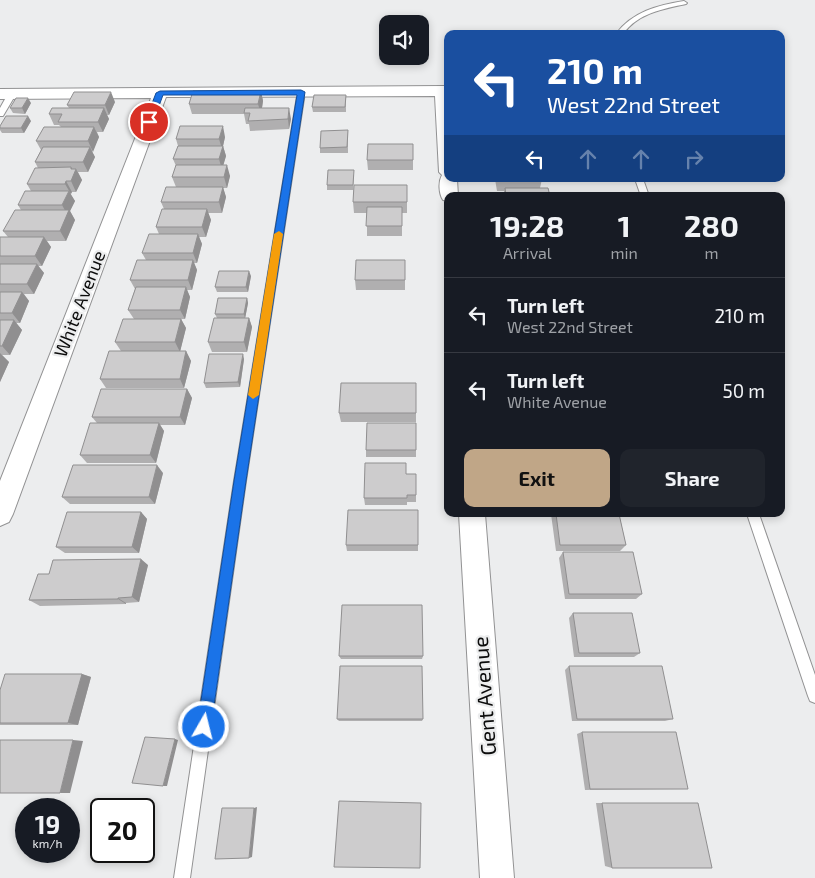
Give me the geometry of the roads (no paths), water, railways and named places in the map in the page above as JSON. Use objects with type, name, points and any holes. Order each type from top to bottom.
[{"type":"street","points":[[6,94],[444,92]]},
{"type":"street","name":"White Avenue","points":[[0,514],[160,93]]},
{"type":"street","name":"Gent Avenue","points":[[472,517],[497,878]]},
{"type":"lane","points":[[624,30],[644,13],[665,4],[684,2]]},
{"type":"lane","points":[[182,878],[240,481],[301,92]]},
{"type":"lane","points":[[0,114],[6,94]]},
{"type":"lane","points":[[754,517],[815,696]]}]
